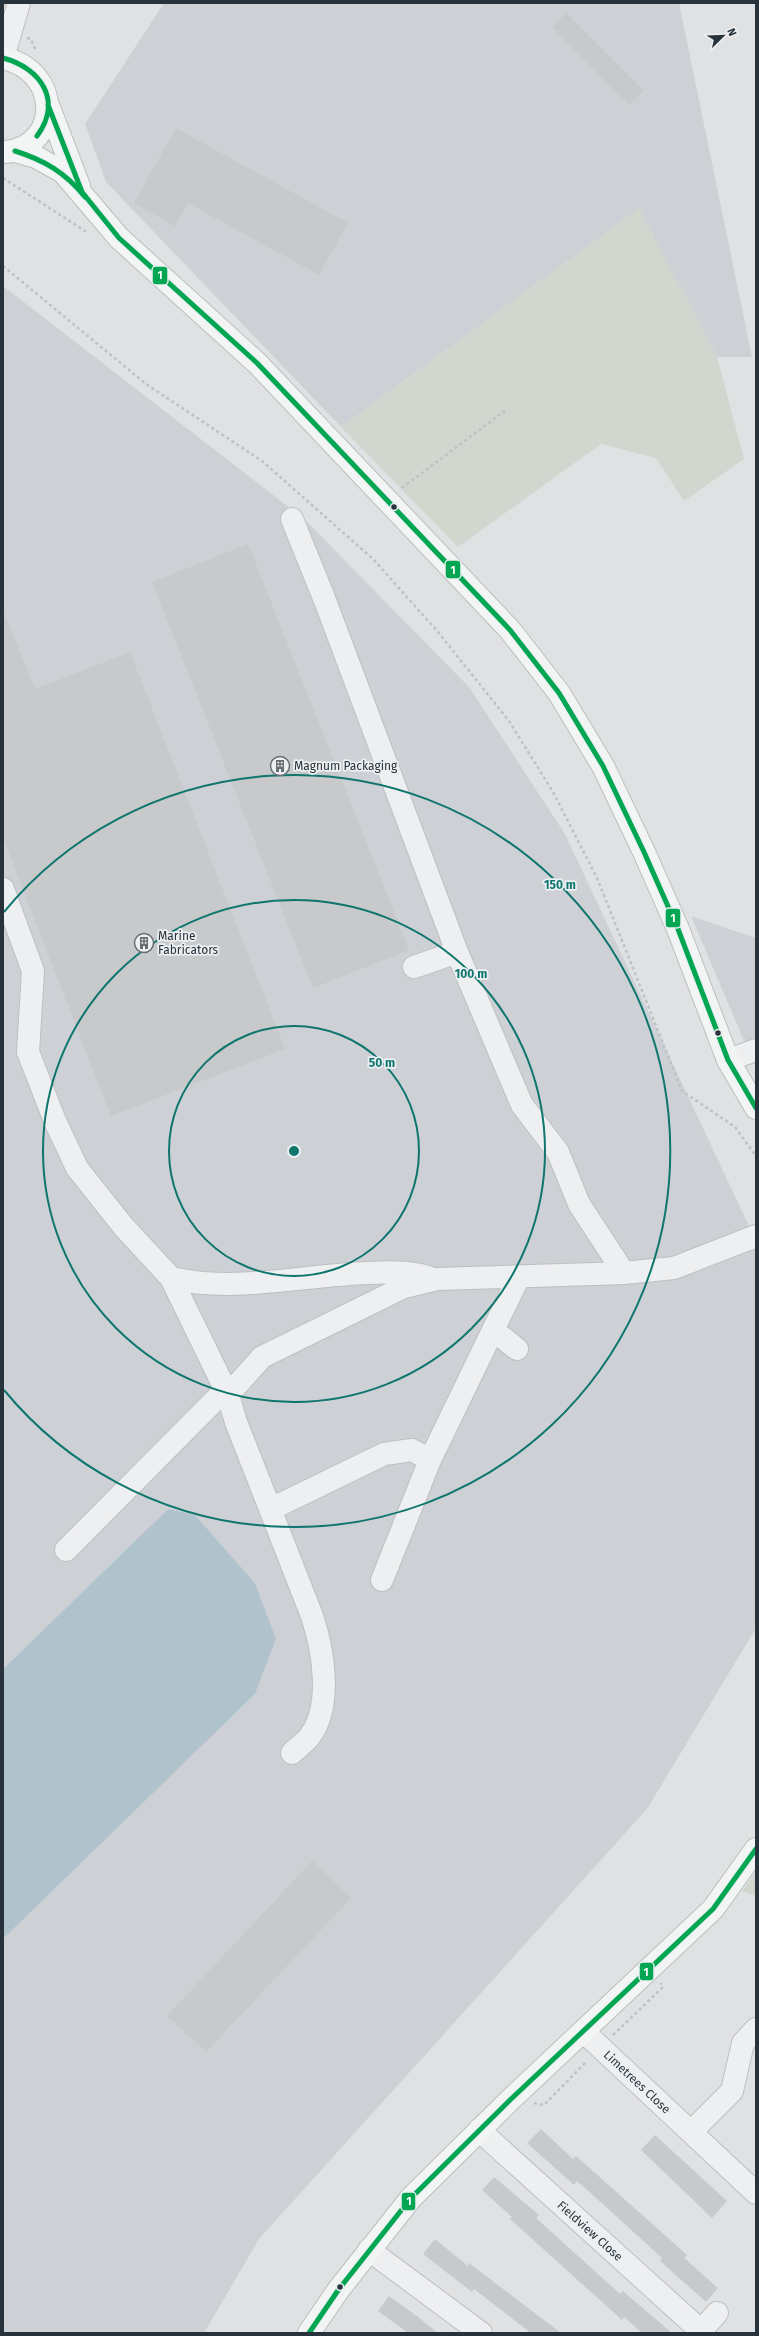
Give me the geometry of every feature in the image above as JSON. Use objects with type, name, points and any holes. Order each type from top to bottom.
[{"type":"main road","points":[[3,58],[20,63],[34,73],[44,88],[48,105],[82,192]]},
{"type":"main road","points":[[9,152],[29,144],[39,133],[46,120],[48,105]]},
{"type":"main road","points":[[9,152],[36,157],[63,172],[82,192],[119,238],[257,363],[388,499],[510,630],[559,693],[603,766],[644,852],[678,929],[728,1060],[756,1108]]},
{"type":"main road","points":[[309,2333],[339,2289],[411,2198],[479,2130],[713,1909],[756,1849]]},
{"type":"street","points":[[3,58],[19,3]]},
{"type":"street","points":[[292,519],[324,598],[457,952],[522,1105],[558,1152],[579,1204],[624,1273]]},
{"type":"street","points":[[3,889],[33,971],[28,1052],[55,1121],[77,1168],[123,1226],[171,1278],[227,1392],[236,1422],[320,1638],[324,1664],[322,1706],[311,1735],[292,1753]]},
{"type":"street","points":[[414,967],[457,952]]},
{"type":"street","points":[[728,1060],[756,1050]]},
{"type":"street","points":[[66,1550],[262,1357],[404,1287],[437,1279],[624,1273],[674,1268],[756,1236]]},
{"type":"street","points":[[171,1278],[187,1282],[246,1284],[320,1275],[415,1273],[437,1279]]},
{"type":"street","points":[[382,1580],[430,1460],[519,1277]]},
{"type":"street","points":[[492,1330],[517,1349]]},
{"type":"street","points":[[271,1509],[384,1454],[412,1450],[430,1460]]},
{"type":"street","points":[[691,2132],[732,2091],[743,2043],[756,2029]]},
{"type":"street","name":"Limetrees Close","points":[[584,2032],[756,2192]]},
{"type":"street","name":"Fieldview Close","points":[[479,2130],[700,2332],[717,2314]]},
{"type":"street","points":[[369,2250],[481,2333]]},
{"type":"path","points":[[9,37],[30,39],[37,53]]},
{"type":"path","points":[[3,178],[91,235]]},
{"type":"path","points":[[3,266],[146,384],[262,461],[372,559],[438,632],[509,721],[553,792],[597,878],[682,1091],[735,1127],[756,1156]]},
{"type":"path","points":[[388,499],[506,410]]},
{"type":"shaded area","points":[[164,3],[679,3],[752,357],[717,357],[639,209],[341,427],[106,182],[85,124]]},
{"type":"shaded area","points":[[639,208],[717,357],[744,459],[684,501],[656,458],[601,444],[458,547],[341,427]]},
{"type":"shaded area","points":[[3,286],[304,519],[469,687],[565,834],[756,1241],[756,1628],[647,1809],[259,2239],[204,2333],[3,2333],[3,1939],[255,1694],[276,1639],[255,1583],[195,1515],[168,1509],[3,1669]]},
{"type":"shaded area","points":[[691,916],[756,938],[756,1069]]},
{"type":"shaded area","points":[[168,1509],[195,1515],[255,1583],[276,1639],[255,1694],[3,1939],[3,1669]]},
{"type":"shaded area","points":[[756,1872],[756,1896],[742,1891]]},
{"type":"building","points":[[566,13],[644,91],[629,105],[552,27]]},
{"type":"building","points":[[176,128],[348,223],[319,275],[188,203],[175,226],[134,203]]},
{"type":"building","name":"Magnum Packaging","points":[[248,544],[409,950],[313,988],[152,582]]},
{"type":"building","name":"Marine Fabricators","points":[[3,610],[35,689],[130,652],[285,1049],[111,1116],[3,838]]},
{"type":"building","points":[[312,1861],[351,1898],[206,2052],[167,2016]]},
{"type":"building","points":[[541,2129],[573,2159],[576,2156],[687,2255],[684,2258],[718,2288],[706,2302],[660,2261],[662,2258],[577,2181],[574,2185],[527,2143]]},
{"type":"building","points":[[655,2135],[727,2201],[712,2218],[641,2150]]},
{"type":"building","points":[[494,2177],[539,2215],[536,2218],[620,2294],[623,2291],[672,2333],[642,2333],[624,2317],[622,2320],[510,2219],[512,2217],[482,2190]]},
{"type":"building","points":[[435,2239],[468,2266],[469,2263],[561,2333],[531,2333],[474,2289],[472,2292],[423,2254]]},
{"type":"building","points":[[389,2296],[438,2333],[408,2333],[378,2311]]},
{"type":"transit line","name":"1","points":[[3,58],[28,69],[44,88],[48,99],[48,110],[45,123],[37,136]]},
{"type":"transit line","name":"1","points":[[48,105],[82,192],[119,238],[257,363],[510,630],[559,693],[603,766],[644,852],[678,929],[728,1060],[756,1108]]},
{"type":"transit line","name":"1","points":[[15,151],[54,168],[70,181],[85,197]]},
{"type":"transit line","name":"1","points":[[309,2333],[339,2289],[411,2198],[510,2100],[713,1909],[756,1849]]},
{"type":"place","name":"Magnum Packaging","points":[[280,766]]},
{"type":"place","name":"Marine Fabricators","points":[[144,943]]}]
